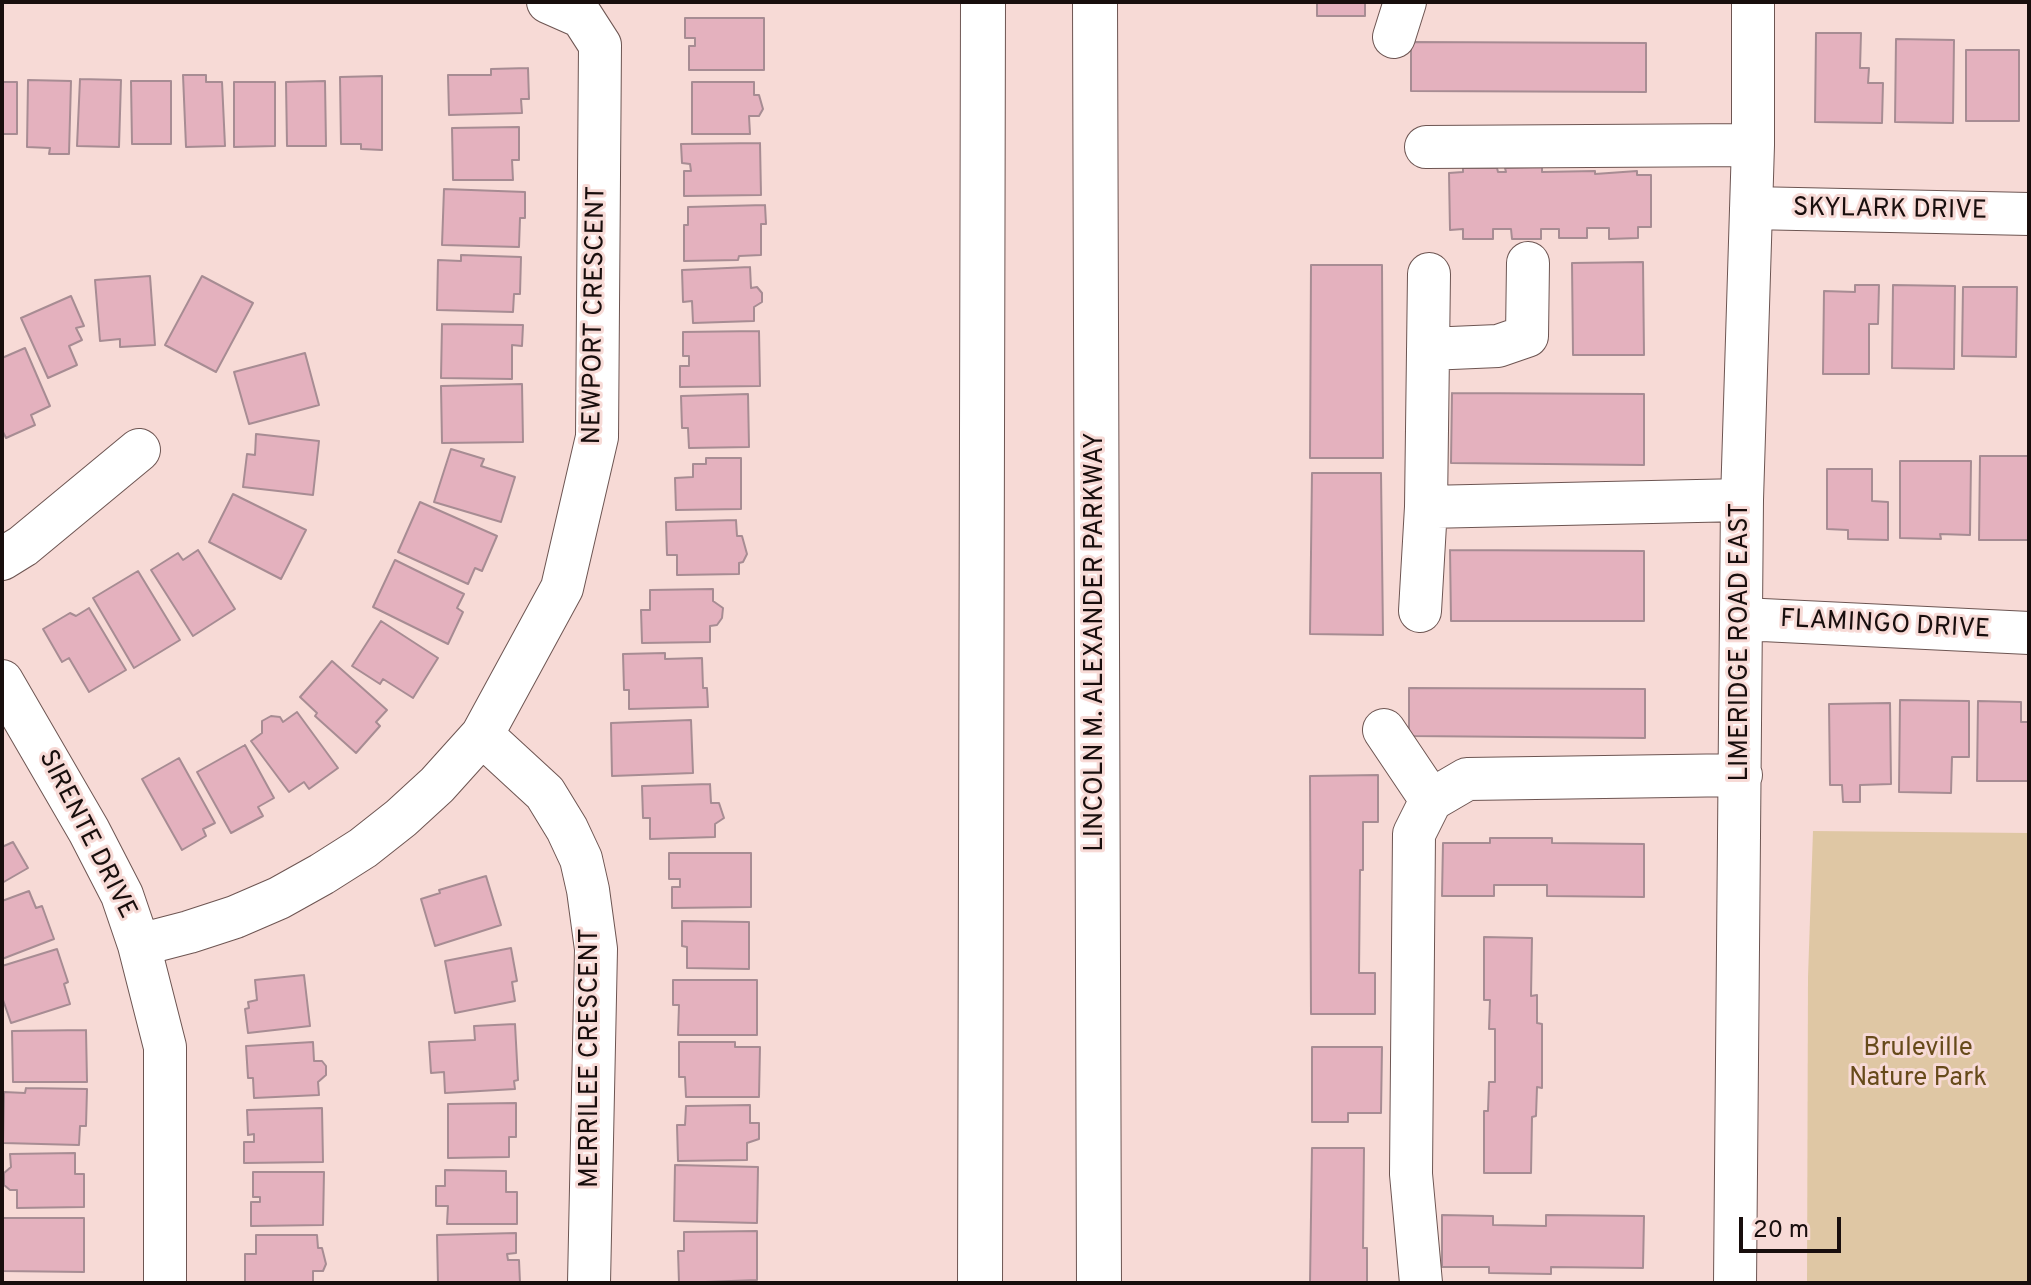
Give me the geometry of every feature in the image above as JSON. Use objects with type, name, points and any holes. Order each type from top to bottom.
[{"type":"highway","points":[[980,1283],[983,2]]},
{"type":"highway","name":"LINCOLN M. ALEXANDER PARKWAY","points":[[1095,2],[1099,1283]]},
{"type":"street","name":"NEWPORT CRESCENT","points":[[139,945],[235,917],[279,898],[363,848],[401,818],[437,785],[484,732],[562,588],[597,437],[600,45],[582,17],[548,2]]},
{"type":"street","name":"LIMERIDGE ROAD EAST","points":[[1735,1283],[1742,500],[1753,145],[1753,2]]},
{"type":"street","points":[[1426,147],[1753,145]]},
{"type":"street","name":"SKYLARK DRIVE","points":[[1751,208],[2029,214]]},
{"type":"street","points":[[1428,349],[1498,346],[1527,336],[1528,263]]},
{"type":"street","points":[[1420,611],[1426,507],[1429,274]]},
{"type":"street","points":[[2,559],[23,546],[139,450]]},
{"type":"street","points":[[1426,507],[1742,500]]},
{"type":"street","name":"FLAMINGO DRIVE","points":[[1742,619],[2029,633]]},
{"type":"street","name":"SIRENTE DRIVE","points":[[2,681],[89,831],[122,895],[139,945],[165,1047],[165,1283]]},
{"type":"street","points":[[1384,730],[1431,800]]},
{"type":"street","name":"MERRILEE CRESCENT","points":[[484,732],[545,793],[581,859],[588,890],[596,949],[589,1283]]},
{"type":"street","points":[[1421,1283],[1411,1174],[1414,834],[1431,800],[1467,779],[1741,775]]},
{"type":"green space","name":"Bruleville Nature Park","points":[[1813,831],[2029,833],[2029,1283],[1807,1283],[1808,977]]},
{"type":"building","points":[[1317,2],[1365,2],[1365,16],[1317,16]]},
{"type":"building","points":[[685,18],[764,18],[764,70],[689,70],[689,46],[695,46],[695,38],[685,38]]},
{"type":"building","points":[[1816,33],[1861,33],[1860,68],[1869,68],[1868,83],[1883,83],[1882,123],[1815,122]]},
{"type":"building","points":[[1896,39],[1954,40],[1953,123],[1895,122]]},
{"type":"building","points":[[1411,42],[1646,43],[1646,92],[1411,91]]},
{"type":"building","points":[[1966,50],[2019,50],[2019,121],[1966,121]]},
{"type":"building","points":[[528,68],[529,99],[521,99],[522,113],[449,115],[448,75],[491,75],[491,69]]},
{"type":"building","points":[[183,75],[206,75],[206,82],[222,82],[225,146],[186,147]]},
{"type":"building","points":[[382,76],[382,150],[361,149],[361,144],[341,144],[340,77]]},
{"type":"building","points":[[80,79],[121,80],[119,147],[77,146]]},
{"type":"building","points":[[28,80],[71,81],[69,154],[49,154],[50,148],[27,147]]},
{"type":"building","points":[[131,81],[171,81],[171,144],[132,144]]},
{"type":"building","points":[[325,81],[326,146],[287,146],[286,82]]},
{"type":"building","points":[[2,82],[17,82],[17,134],[2,134]]},
{"type":"building","points":[[234,82],[275,82],[275,146],[234,147]]},
{"type":"building","points":[[692,82],[754,82],[754,95],[759,95],[763,109],[759,116],[749,116],[750,134],[692,134]]},
{"type":"building","points":[[519,127],[519,160],[512,160],[513,180],[453,180],[452,128]]},
{"type":"building","points":[[760,143],[761,195],[684,196],[684,171],[691,171],[690,164],[682,163],[681,144]]},
{"type":"building","points":[[1542,167],[1542,172],[1595,171],[1595,174],[1637,171],[1637,175],[1651,175],[1651,227],[1638,227],[1638,238],[1609,239],[1609,228],[1587,228],[1587,238],[1559,238],[1559,229],[1541,229],[1541,239],[1512,239],[1511,229],[1493,229],[1493,239],[1463,239],[1463,229],[1450,230],[1449,173],[1463,172],[1463,168],[1497,168],[1498,172],[1506,172],[1505,168]]},
{"type":"building","points":[[444,189],[525,192],[525,218],[520,218],[519,247],[442,245]]},
{"type":"building","points":[[765,205],[766,224],[761,224],[761,255],[739,256],[738,260],[684,261],[684,225],[688,225],[688,207]]},
{"type":"building","points":[[461,255],[521,257],[520,294],[514,294],[513,312],[437,310],[438,260],[461,261]]},
{"type":"building","points":[[1643,262],[1644,355],[1573,355],[1572,263]]},
{"type":"building","points":[[1311,265],[1382,265],[1383,458],[1310,458]]},
{"type":"building","points":[[750,267],[751,288],[757,287],[762,293],[762,302],[754,307],[754,321],[693,323],[692,301],[683,302],[682,270]]},
{"type":"building","points":[[150,276],[155,345],[120,347],[120,339],[100,341],[95,280]]},
{"type":"building","points":[[202,276],[253,303],[216,372],[165,345]]},
{"type":"building","points":[[1855,285],[1879,285],[1878,324],[1869,324],[1869,374],[1823,374],[1824,291],[1855,292]]},
{"type":"building","points":[[1893,285],[1955,286],[1954,369],[1892,368]]},
{"type":"building","points":[[1963,287],[2017,287],[2016,357],[1962,356]]},
{"type":"building","points":[[71,296],[84,326],[76,328],[82,340],[69,346],[77,365],[48,378],[21,318]]},
{"type":"building","points":[[442,324],[523,325],[522,346],[512,345],[512,379],[441,378]]},
{"type":"building","points":[[759,331],[760,386],[680,387],[680,366],[689,366],[689,356],[683,356],[683,332]]},
{"type":"building","points":[[25,348],[50,406],[31,415],[35,425],[6,438],[2,430],[2,358]]},
{"type":"building","points":[[305,353],[319,405],[249,424],[234,372]]},
{"type":"building","points":[[522,384],[523,442],[442,443],[441,386]]},
{"type":"building","points":[[1452,393],[1644,394],[1644,465],[1451,463]]},
{"type":"building","points":[[748,394],[749,447],[689,448],[688,428],[682,428],[681,396]]},
{"type":"building","points":[[256,434],[319,441],[313,495],[243,487],[247,454],[255,455]]},
{"type":"building","points":[[451,449],[484,459],[481,466],[515,477],[501,522],[434,502]]},
{"type":"building","points":[[1980,456],[2029,456],[2029,540],[1979,540]]},
{"type":"building","points":[[706,458],[741,458],[741,509],[676,510],[675,478],[693,477],[693,464],[706,464]]},
{"type":"building","points":[[1900,461],[1971,461],[1970,535],[1940,534],[1941,539],[1900,538]]},
{"type":"building","points":[[1827,469],[1872,469],[1872,501],[1888,502],[1888,540],[1848,539],[1848,530],[1827,529]]},
{"type":"building","points":[[1312,473],[1381,473],[1383,635],[1310,634]]},
{"type":"building","points":[[233,494],[306,530],[281,579],[209,542]]},
{"type":"building","points":[[420,502],[497,536],[482,571],[475,568],[468,584],[398,552]]},
{"type":"building","points":[[736,520],[737,536],[742,536],[747,554],[739,563],[739,574],[677,575],[677,555],[667,555],[666,522]]},
{"type":"building","points":[[198,550],[235,609],[193,636],[151,570],[178,553],[183,560]]},
{"type":"building","points":[[1450,550],[1644,551],[1644,621],[1451,621]]},
{"type":"building","points":[[395,560],[464,594],[457,608],[463,612],[448,644],[373,607]]},
{"type":"building","points":[[138,571],[180,640],[134,668],[93,598]]},
{"type":"building","points":[[713,589],[713,601],[723,608],[717,625],[710,626],[710,642],[642,643],[641,610],[650,610],[650,590]]},
{"type":"building","points":[[89,608],[126,670],[89,692],[69,658],[62,662],[43,629],[70,613],[76,616]]},
{"type":"building","points":[[381,621],[438,658],[413,698],[383,679],[380,684],[352,666]]},
{"type":"building","points":[[665,653],[665,659],[702,658],[703,688],[707,688],[708,707],[629,709],[629,690],[624,690],[623,654]]},
{"type":"building","points":[[332,661],[387,710],[376,722],[380,726],[356,753],[315,716],[317,713],[300,697]]},
{"type":"building","points":[[1409,688],[1645,689],[1645,738],[1409,736]]},
{"type":"building","points":[[1900,700],[1969,701],[1969,757],[1952,757],[1951,793],[1899,792]]},
{"type":"building","points":[[1978,701],[2021,702],[2021,722],[2029,722],[2029,781],[1977,781]]},
{"type":"building","points":[[1890,703],[1891,784],[1860,785],[1860,802],[1843,802],[1842,785],[1830,785],[1829,704]]},
{"type":"building","points":[[297,712],[338,768],[309,789],[304,782],[289,792],[251,741],[262,733],[262,721],[271,716],[280,717],[283,722]]},
{"type":"building","points":[[691,720],[693,773],[612,776],[611,723]]},
{"type":"building","points":[[245,745],[274,798],[258,807],[263,816],[231,833],[197,772]]},
{"type":"building","points":[[179,758],[215,823],[203,829],[206,836],[182,850],[142,779]]},
{"type":"building","points":[[1378,775],[1378,822],[1363,822],[1363,870],[1360,870],[1359,973],[1375,973],[1375,1014],[1311,1014],[1310,776]]},
{"type":"building","points":[[710,784],[711,803],[719,803],[724,818],[715,824],[715,837],[650,839],[650,818],[643,818],[642,786]]},
{"type":"building","points":[[1490,838],[1552,838],[1552,843],[1644,844],[1644,897],[1547,896],[1547,885],[1494,885],[1494,896],[1442,896],[1443,843],[1490,843]]},
{"type":"building","points":[[13,842],[28,868],[2,883],[2,847]]},
{"type":"building","points":[[669,853],[751,853],[751,907],[672,908],[672,887],[680,887],[680,879],[669,879]]},
{"type":"building","points":[[486,876],[501,925],[435,946],[421,899],[440,893],[439,890]]},
{"type":"building","points":[[29,891],[36,908],[42,906],[54,939],[2,959],[2,901]]},
{"type":"building","points":[[682,921],[749,922],[749,969],[687,968],[687,947],[682,946]]},
{"type":"building","points":[[1484,937],[1532,938],[1531,996],[1537,995],[1537,1023],[1542,1024],[1542,1088],[1537,1087],[1536,1116],[1532,1117],[1531,1173],[1484,1173],[1484,1111],[1488,1111],[1489,1082],[1495,1082],[1495,1029],[1489,1029],[1490,1000],[1484,1000]]},
{"type":"building","points":[[511,948],[517,981],[512,982],[515,1001],[455,1013],[445,961]]},
{"type":"building","points":[[57,949],[68,982],[64,984],[70,1004],[11,1023],[2,997],[2,966]]},
{"type":"building","points":[[304,975],[310,1026],[248,1033],[245,1009],[249,1008],[248,1002],[257,1000],[255,980]]},
{"type":"building","points":[[673,980],[757,980],[757,1035],[678,1035],[679,1005],[673,1005]]},
{"type":"building","points":[[515,1024],[518,1080],[514,1081],[515,1089],[445,1093],[444,1072],[431,1073],[429,1042],[475,1040],[474,1026]]},
{"type":"building","points":[[86,1030],[87,1082],[13,1082],[12,1031]]},
{"type":"building","points":[[313,1042],[314,1061],[322,1061],[326,1066],[326,1075],[318,1082],[319,1095],[254,1098],[253,1078],[248,1078],[246,1046]]},
{"type":"building","points":[[679,1042],[735,1042],[735,1047],[760,1047],[759,1097],[686,1097],[685,1077],[679,1077]]},
{"type":"building","points":[[1312,1047],[1382,1047],[1381,1113],[1348,1113],[1348,1122],[1312,1122]]},
{"type":"building","points":[[26,1088],[87,1089],[86,1126],[80,1126],[79,1145],[3,1143],[4,1092],[25,1093]]},
{"type":"building","points":[[516,1103],[516,1137],[509,1137],[509,1157],[448,1158],[448,1104]]},
{"type":"building","points":[[750,1105],[750,1123],[759,1123],[759,1139],[747,1143],[747,1160],[678,1161],[677,1125],[685,1125],[686,1106]]},
{"type":"building","points":[[322,1108],[323,1162],[244,1163],[244,1142],[254,1142],[254,1134],[248,1135],[247,1110]]},
{"type":"building","points":[[1312,1148],[1364,1148],[1363,1248],[1367,1248],[1367,1283],[1310,1283]]},
{"type":"building","points":[[75,1153],[75,1174],[84,1174],[84,1207],[17,1208],[17,1190],[10,1190],[4,1185],[4,1173],[11,1167],[10,1154]]},
{"type":"building","points":[[675,1165],[758,1167],[757,1223],[674,1221]]},
{"type":"building","points":[[445,1170],[506,1171],[506,1192],[517,1192],[517,1224],[447,1224],[448,1206],[436,1206],[436,1186],[445,1186]]},
{"type":"building","points":[[253,1172],[324,1172],[323,1225],[251,1226],[251,1202],[260,1202],[260,1197],[253,1197]]},
{"type":"building","points":[[1442,1215],[1493,1216],[1493,1225],[1546,1226],[1546,1215],[1644,1216],[1643,1268],[1551,1267],[1551,1274],[1489,1273],[1489,1267],[1442,1267]]},
{"type":"building","points":[[2,1218],[84,1218],[84,1272],[2,1271]]},
{"type":"building","points":[[757,1231],[757,1280],[679,1283],[678,1251],[684,1251],[684,1232]]},
{"type":"building","points":[[516,1233],[516,1253],[507,1254],[508,1260],[519,1260],[520,1283],[438,1283],[437,1235]]},
{"type":"building","points":[[256,1235],[317,1235],[318,1248],[322,1248],[326,1264],[323,1271],[313,1271],[313,1283],[245,1283],[245,1254],[256,1254]]}]
